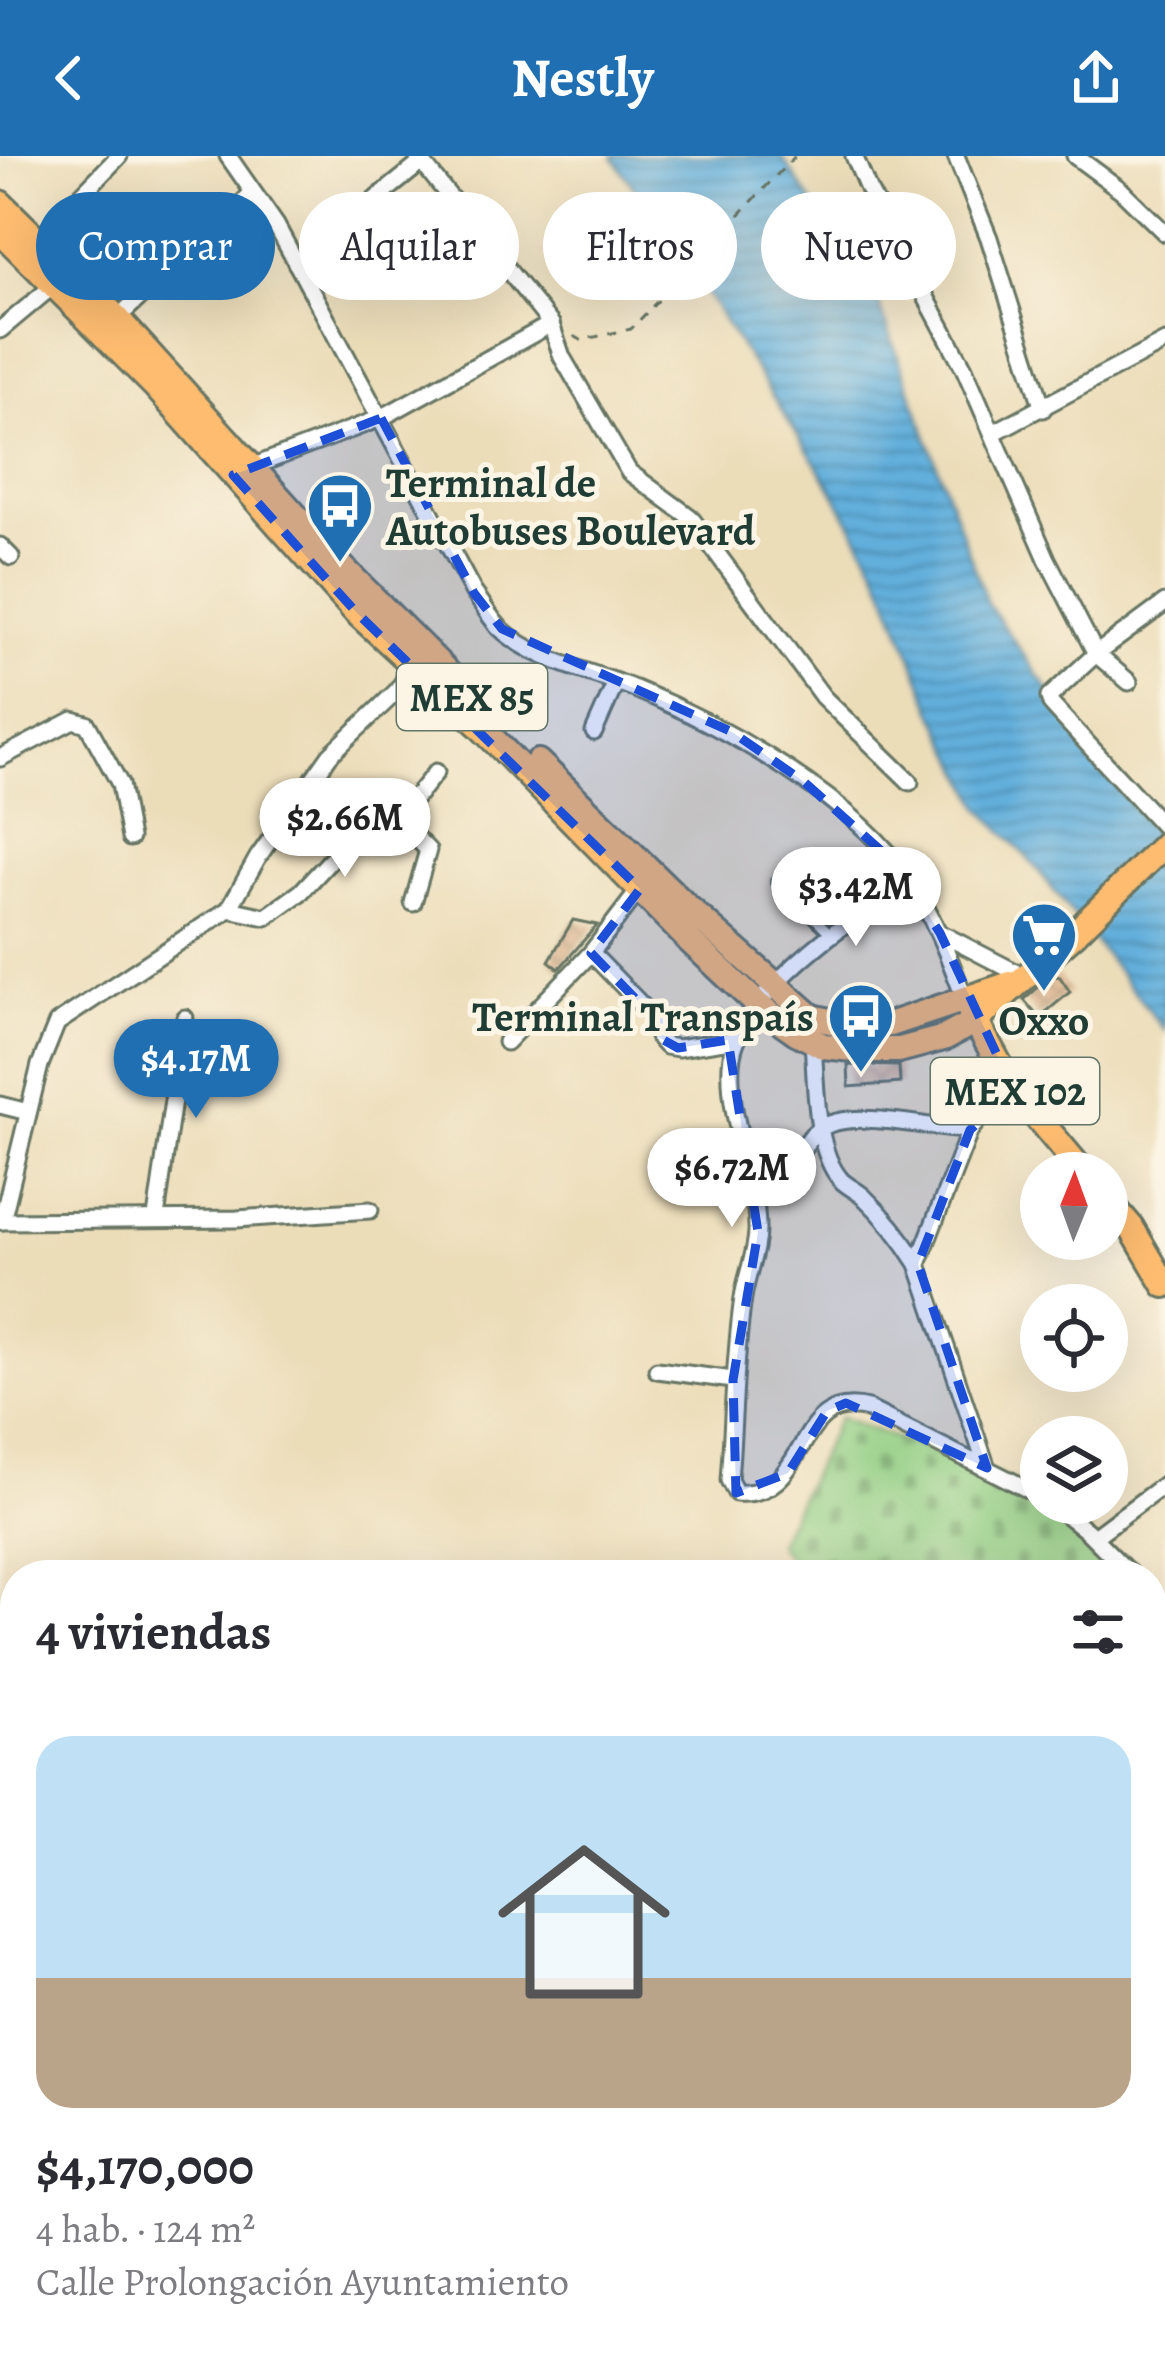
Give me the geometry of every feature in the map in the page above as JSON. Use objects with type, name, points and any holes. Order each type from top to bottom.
[{"type":"main road","name":"MEX 85","points":[[0,203],[36,257]]},
{"type":"main road","name":"MEX 85","points":[[0,231],[30,248],[110,325],[640,890],[758,1005],[813,1041],[823,1046],[899,1050],[944,1038],[974,1022],[1165,844]]},
{"type":"main road","name":"MEX 85","points":[[75,300],[110,325]]},
{"type":"main road","name":"MEX 85","points":[[242,470],[356,612],[414,666],[486,721],[812,1017],[852,1026],[890,1024],[1023,978]]},
{"type":"main road","name":"MEX 102","points":[[964,997],[1013,1090],[1066,1152]]},
{"type":"main road","points":[[1128,1224],[1165,1285]]},
{"type":"street","points":[[30,248],[119,156]]},
{"type":"street","points":[[228,156],[253,192]]},
{"type":"street","points":[[854,156],[964,368],[1047,559],[1096,654],[1129,682]]},
{"type":"street","points":[[956,156],[989,238],[1043,409]]},
{"type":"street","points":[[1075,156],[1121,190],[1165,233]]},
{"type":"street","points":[[296,263],[420,159],[551,324],[562,357],[629,472],[690,518],[824,697],[910,782]]},
{"type":"street","points":[[275,228],[474,592],[502,629],[547,657],[732,732],[803,781],[862,828],[909,878],[940,933],[964,997]]},
{"type":"street","points":[[0,330],[36,300]]},
{"type":"street","points":[[110,325],[137,300]]},
{"type":"street","points":[[242,470],[381,418],[551,324]]},
{"type":"street","points":[[993,433],[1165,342]]},
{"type":"street","points":[[1165,603],[1096,654],[1049,697],[1165,828]]},
{"type":"street","points":[[370,1210],[237,1219],[1,1221],[40,1065],[57,1023],[229,908],[330,755],[397,691],[414,666]]},
{"type":"street","points":[[594,731],[616,682]]},
{"type":"street","points":[[0,758],[80,720],[120,784],[130,838]]},
{"type":"street","points":[[229,908],[266,917],[301,892],[366,822],[414,799],[436,772]]},
{"type":"street","points":[[389,810],[428,850],[413,903]]},
{"type":"street","points":[[909,878],[832,935],[776,985],[737,1039],[730,1064],[758,1232],[743,1293],[729,1480],[736,1493],[750,1494],[772,1486],[788,1473],[802,1443],[826,1411],[845,1403],[868,1408],[1020,1485]]},
{"type":"street","points":[[506,1042],[591,953],[640,890]]},
{"type":"street","points":[[940,933],[1023,978]]},
{"type":"street","points":[[591,953],[654,1018],[658,1037],[666,1046],[737,1039]]},
{"type":"street","points":[[156,1217],[185,1018]]},
{"type":"street","points":[[813,1041],[819,1128],[841,1179],[890,1223],[918,1264],[988,1468]]},
{"type":"street","points":[[918,1264],[970,1130],[993,1102],[1013,1090]]},
{"type":"street","points":[[0,1105],[28,1112]]},
{"type":"street","points":[[754,1199],[797,1164],[799,1150],[819,1128],[903,1119],[970,1130]]},
{"type":"street","points":[[657,1370],[733,1380]]},
{"type":"street","points":[[1094,1537],[1165,1484]]},
{"type":"street","points":[[1078,1524],[1116,1560]]},
{"type":"lane","points":[[776,881],[832,935]]},
{"type":"path","points":[[551,324],[581,340],[631,329],[794,156]]},
{"type":"highlighted area","points":[[381,418],[474,593],[502,629],[732,732],[803,781],[896,864],[940,933],[1013,1089],[970,1130],[918,1264],[987,1468],[846,1403],[827,1411],[788,1473],[736,1493],[733,1380],[758,1232],[728,1040],[678,1048],[658,1037],[654,1018],[591,953],[640,889],[356,612],[233,475]]},
{"type":"green space","points":[[839,1417],[1020,1484],[1020,1524],[1076,1524],[1118,1560],[790,1560],[777,1544]]},
{"type":"water","points":[[612,156],[781,156],[805,192],[761,192],[761,300],[876,300],[879,304],[987,603],[1165,846],[1165,1031],[1029,859],[982,809],[934,712],[878,572],[831,487],[710,300],[737,300],[737,192],[637,192]]},
{"type":"building","points":[[573,920],[597,925],[559,969],[549,961]]},
{"type":"building","points":[[1052,975],[1060,977],[1070,992],[1039,1018],[1024,1000]]},
{"type":"building","points":[[848,1065],[899,1066],[900,1083],[849,1087]]},
{"type":"place","name":"Terminal de Autobuses Boulevard","points":[[340,565]]},
{"type":"place","name":"Oxxo","points":[[1044,994]]},
{"type":"place","name":"Terminal Transpaís","points":[[861,1075]]}]
